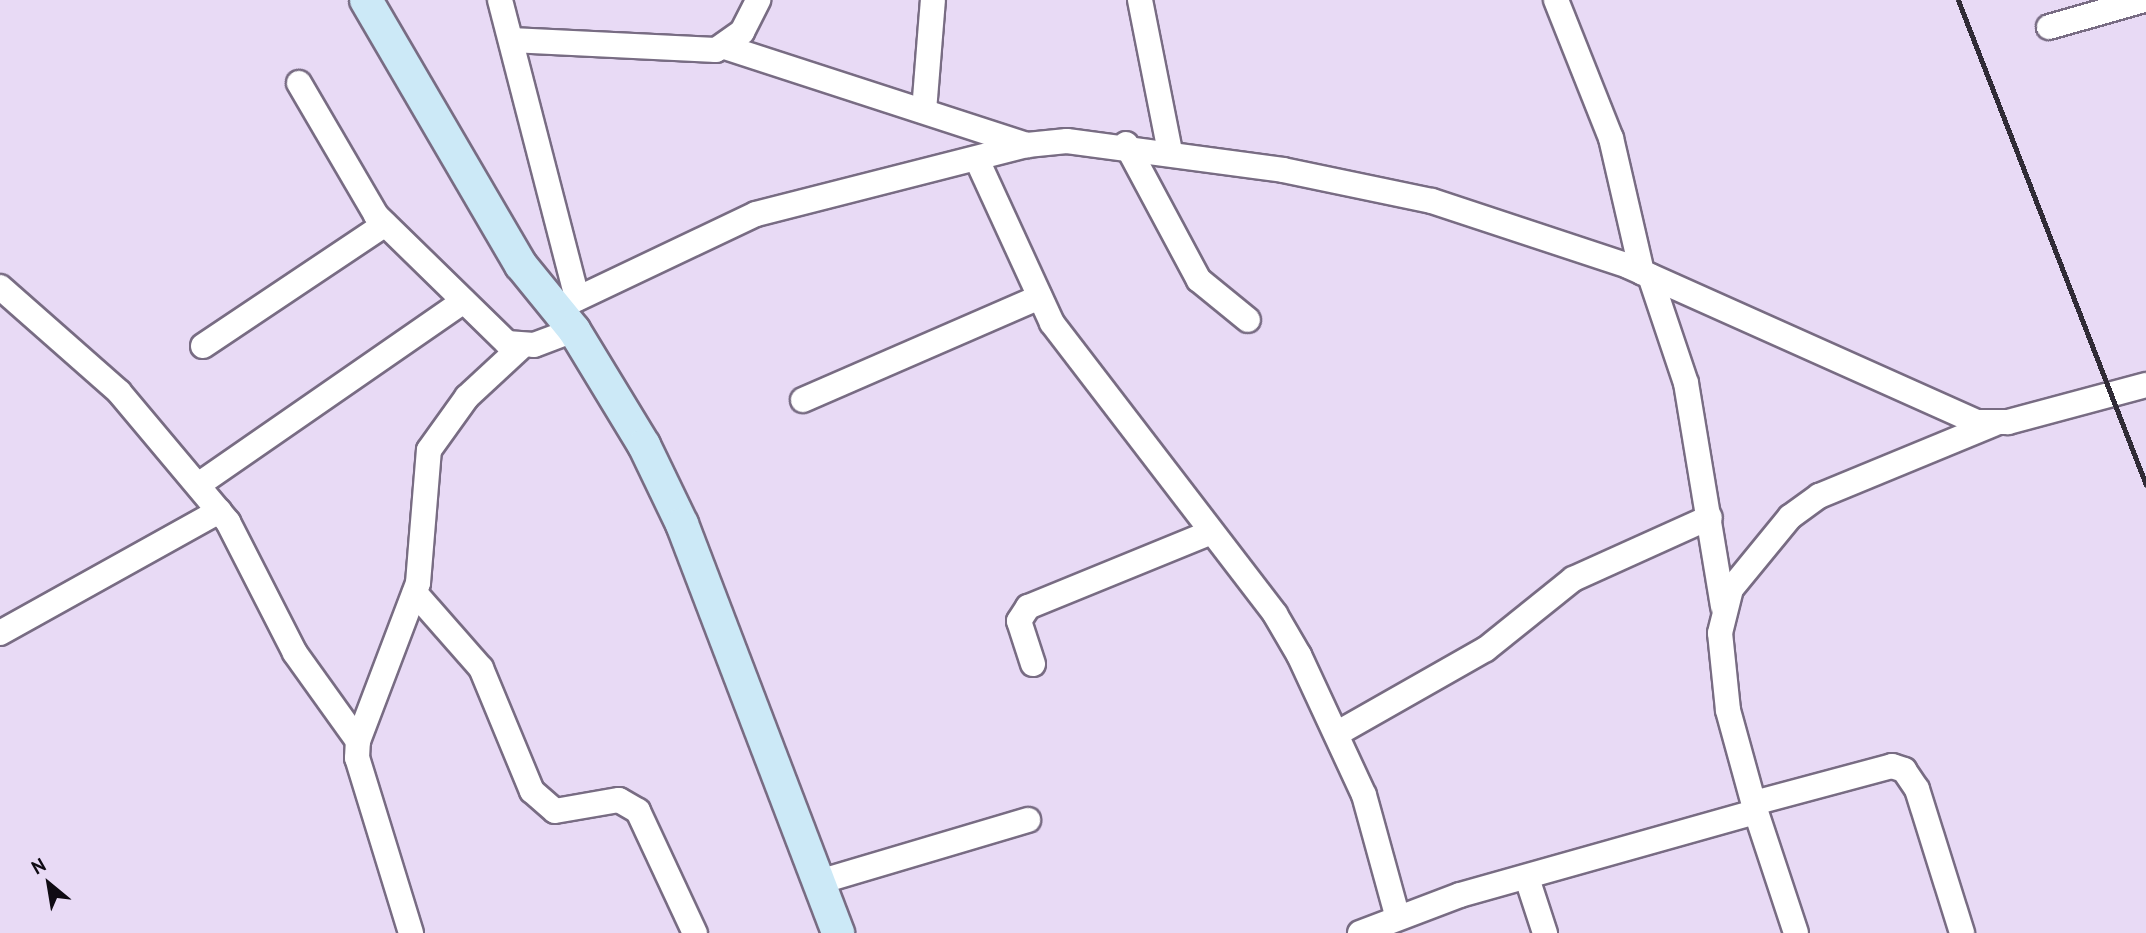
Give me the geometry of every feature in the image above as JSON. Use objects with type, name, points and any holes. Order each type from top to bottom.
[{"type":"main road","points":[[366,0],[521,265],[569,312],[644,445],[682,524],[822,881],[838,933]]},
{"type":"street","points":[[500,0],[511,40],[569,312]]},
{"type":"street","points":[[725,47],[742,32],[758,0]]},
{"type":"street","points":[[924,111],[933,0]]},
{"type":"street","points":[[1140,0],[1170,151]]},
{"type":"street","points":[[1556,0],[1611,138],[1646,274],[1686,383],[1723,606],[1728,710],[1755,807],[1796,933]]},
{"type":"street","points":[[2049,27],[2144,0]]},
{"type":"street","points":[[511,40],[691,53],[725,47],[1027,145]]},
{"type":"street","points":[[299,83],[385,224],[464,301],[520,348]]},
{"type":"street","points":[[1126,144],[1199,280],[1248,320]]},
{"type":"street","points":[[411,933],[357,758],[358,741],[415,593],[429,450],[467,397],[520,348],[569,312],[756,214],[978,162],[1027,145],[1126,144],[1170,151],[1432,201],[1646,274],[1875,381],[1994,424]]},
{"type":"street","points":[[978,162],[1040,297],[1069,348],[1209,533],[1275,614],[1338,733],[1378,837],[1397,915]]},
{"type":"street","points":[[203,346],[385,224]]},
{"type":"street","points":[[0,287],[101,374],[219,511],[295,653],[358,741]]},
{"type":"street","points":[[803,400],[1040,297]]},
{"type":"street","points":[[198,485],[464,301]]},
{"type":"street","points":[[1723,606],[1752,558],[1819,496],[1994,424],[2146,386]]},
{"type":"street","points":[[0,633],[219,511]]},
{"type":"street","points":[[1338,733],[1486,649],[1573,579],[1710,517]]},
{"type":"street","points":[[1033,664],[1019,621],[1028,607],[1209,533]]},
{"type":"street","points":[[415,593],[481,668],[532,791],[555,811],[619,800],[638,811],[695,933]]},
{"type":"street","points":[[1360,933],[1397,915],[1892,766],[1903,770],[1917,789],[1962,933]]},
{"type":"street","points":[[822,881],[1028,820]]},
{"type":"street","points":[[1527,878],[1545,933]]},
{"type":"railway","points":[[1958,0],[2146,485]]}]
